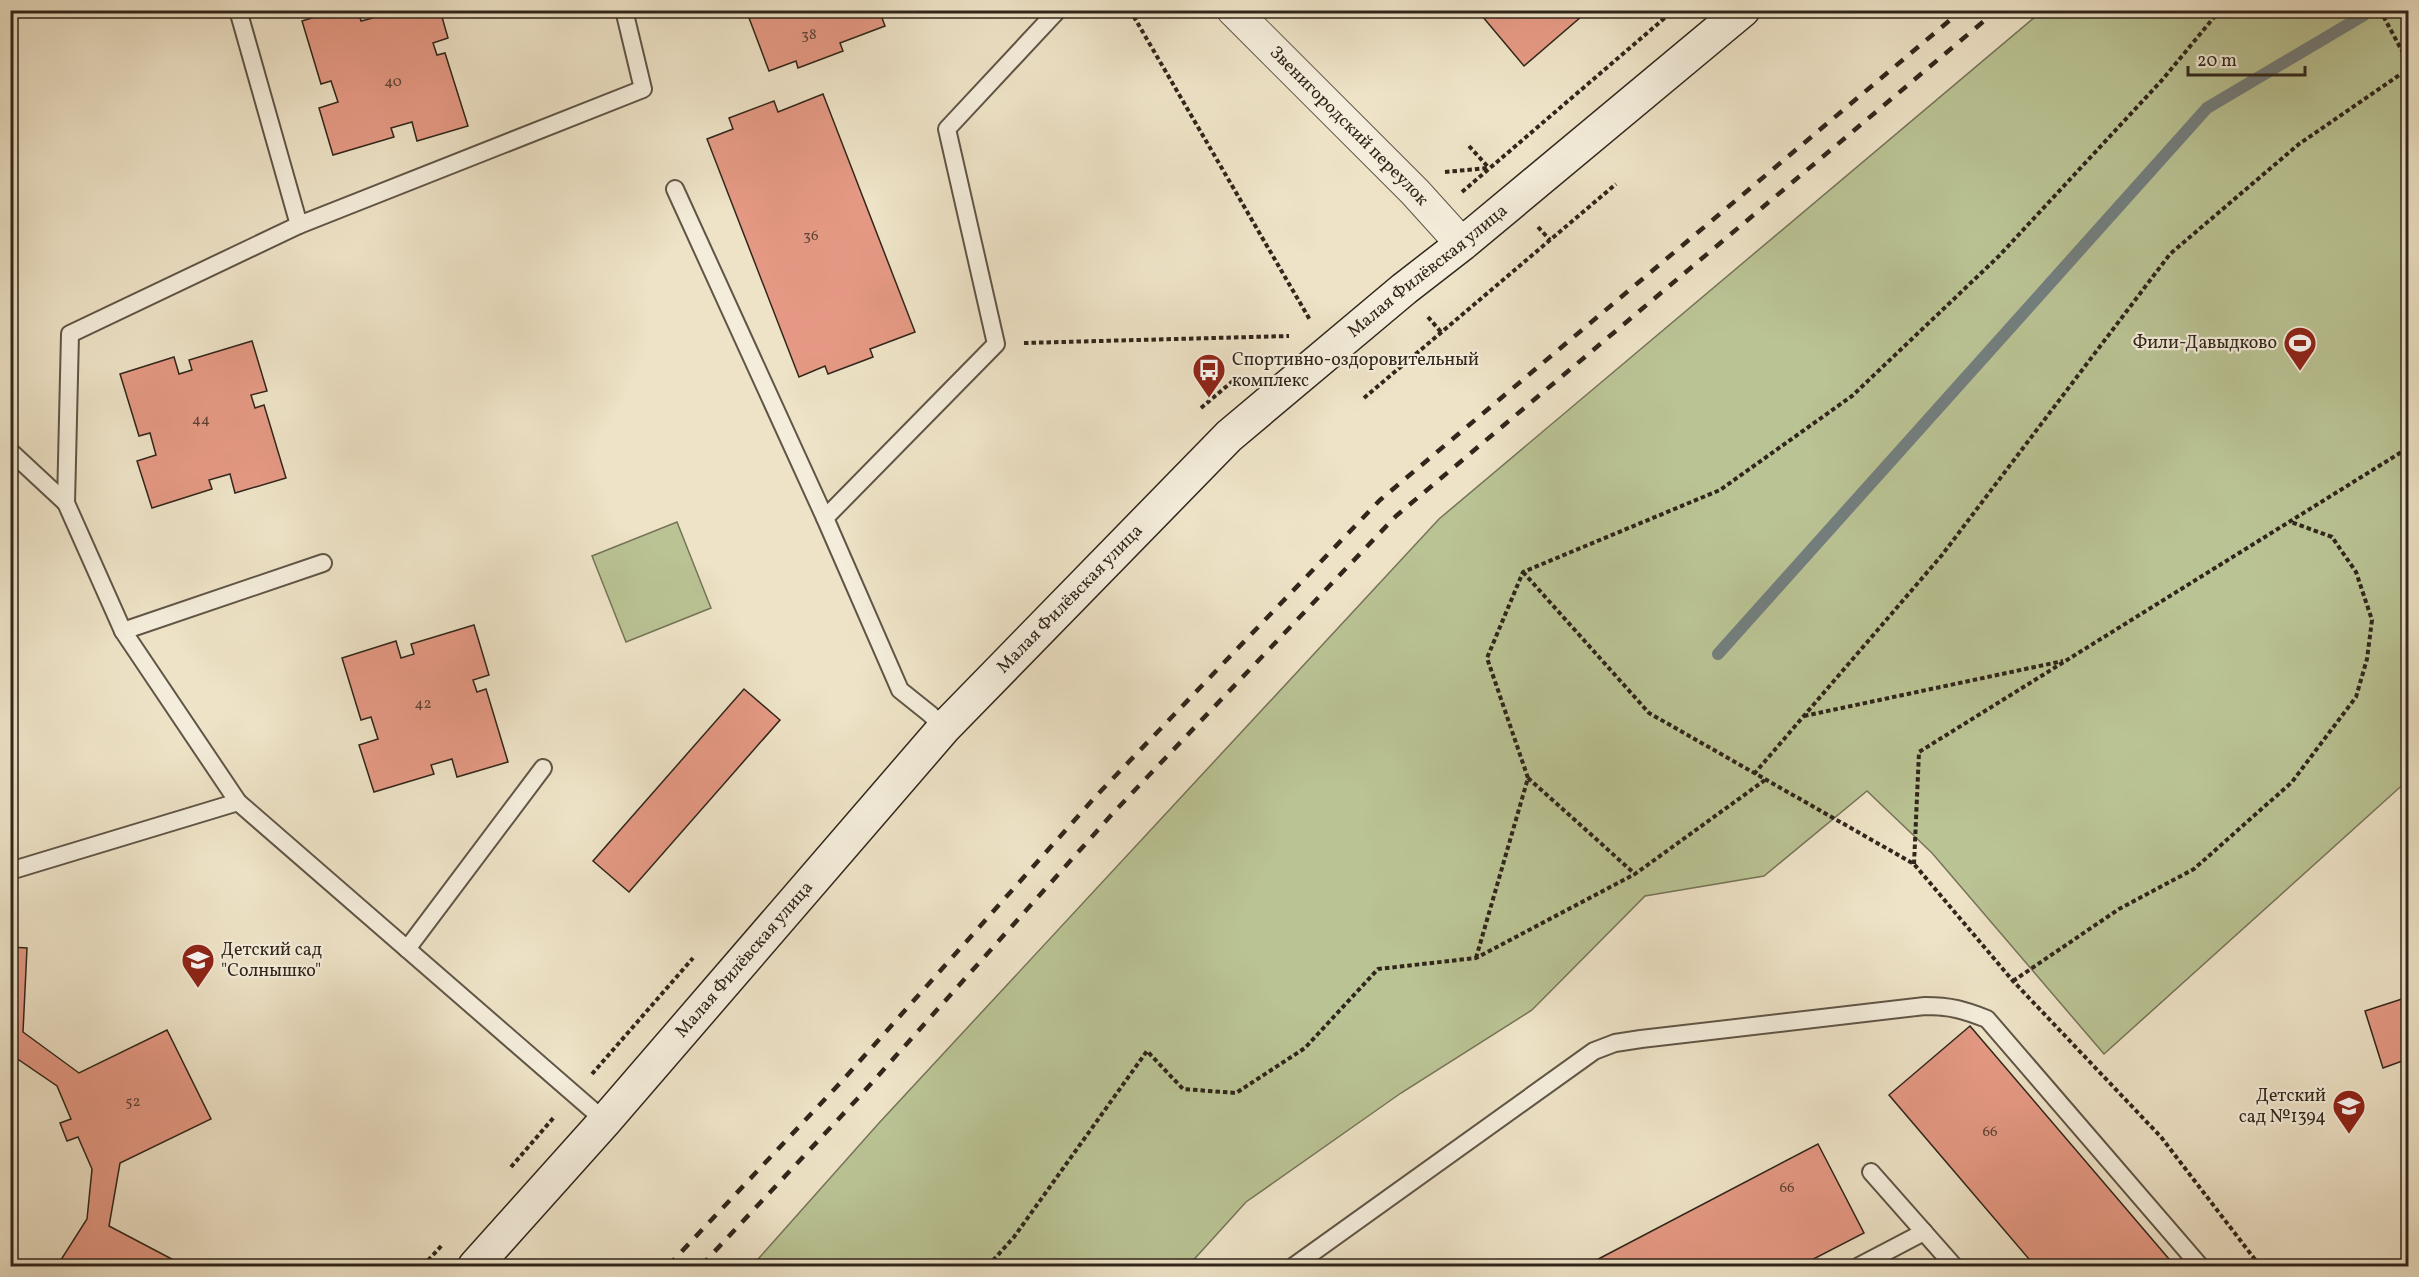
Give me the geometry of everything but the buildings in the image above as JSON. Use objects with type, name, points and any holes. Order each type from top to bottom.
[{"type":"street","name":"Звенигородский переулок","points":[[1233,10],[1415,192],[1462,244]]},
{"type":"street","name":"Малая Филёвская улица","points":[[475,1266],[605,1121],[944,728],[1229,436],[1743,10]]},
{"type":"lane","points":[[238,10],[299,225]]},
{"type":"lane","points":[[66,503],[70,334],[299,225],[643,88],[624,10]]},
{"type":"lane","points":[[825,518],[996,344],[947,129],[1058,10]]},
{"type":"lane","points":[[675,189],[825,518],[900,690],[944,728]]},
{"type":"lane","points":[[10,451],[66,503],[123,631],[238,802],[605,1121]]},
{"type":"lane","points":[[123,631],[323,563]]},
{"type":"lane","points":[[407,949],[543,768]]},
{"type":"lane","points":[[10,871],[238,802]]},
{"type":"lane","points":[[1294,1266],[1594,1051],[1615,1043],[1925,1006],[1947,1006],[1966,1010],[1987,1019],[2200,1266]]},
{"type":"lane","points":[[1871,1172],[1954,1266]]},
{"type":"lane","points":[[1859,1266],[1924,1232]]},
{"type":"path","points":[[1130,10],[1310,321]]},
{"type":"path","points":[[1635,874],[1528,778],[1486,658],[1523,572],[1720,490],[1852,396],[1999,256],[2163,80],[2220,10]]},
{"type":"path","points":[[2380,10],[2409,62]]},
{"type":"path","points":[[1754,774],[1942,555],[2170,254],[2299,144],[2409,69]]},
{"type":"path","points":[[1469,146],[1489,168]]},
{"type":"path","points":[[1364,398],[1616,184]]},
{"type":"path","points":[[996,344],[1293,335]]},
{"type":"path","points":[[1914,864],[1919,752],[2409,448]]},
{"type":"path","points":[[2013,981],[2119,909],[2194,869],[2292,782],[2356,697],[2367,659],[2372,620],[2356,572],[2332,537],[2290,521]]},
{"type":"path","points":[[1523,572],[1649,713],[1914,864],[2013,981],[2161,1137],[2260,1266]]},
{"type":"path","points":[[1803,716],[2067,660]]},
{"type":"path","points":[[1476,958],[1528,778]]},
{"type":"path","points":[[988,1266],[1014,1237],[1147,1051],[1183,1089],[1236,1093],[1305,1048],[1378,969],[1476,958],[1635,874],[1765,780]]},
{"type":"green space","points":[[2042,11],[2408,11],[2408,780],[2104,1054],[1932,853],[1867,791],[1764,876],[1645,896],[1532,1010],[1401,1093],[1246,1202],[1188,1266],[752,1266],[879,1123],[1439,519]]},
{"type":"green space","points":[[677,522],[711,608],[626,642],[592,556]]},
{"type":"waterway","points":[[1718,654],[2207,108],[2364,15]]},
{"type":"railway","points":[[668,1266],[842,1081],[1097,795],[1380,500],[1962,10]]},
{"type":"railway","points":[[701,1266],[860,1096],[1114,812],[1396,516],[1997,10]]},
{"type":"place","name":"Фили-Давыдково","points":[[2300,372]]},
{"type":"place","name":"Спортивно-оздоровительный комплекс","points":[[1209,399]]},
{"type":"place","name":"Детский сад \"Солнышко\"","points":[[198,989]]},
{"type":"place","name":"Детский сад №1394","points":[[2349,1135]]}]
